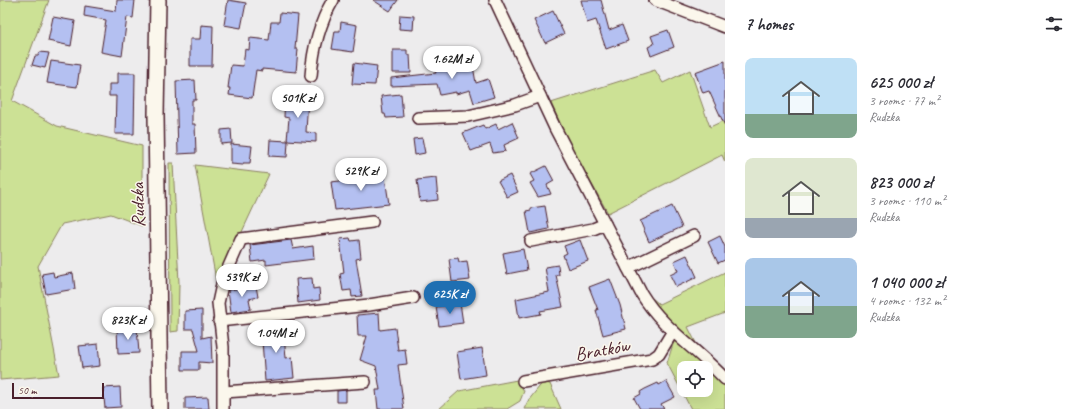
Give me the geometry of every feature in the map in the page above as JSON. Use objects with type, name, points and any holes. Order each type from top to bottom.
[{"type":"main road","name":"Rudzka","points":[[158,0],[156,115],[160,409]]},
{"type":"street","points":[[311,76],[316,37],[333,0]]},
{"type":"street","points":[[495,0],[540,96],[646,302],[673,331],[724,377]]},
{"type":"street","points":[[655,0],[725,27]]},
{"type":"street","points":[[418,118],[468,116],[514,105],[540,96]]},
{"type":"street","points":[[223,409],[223,347],[218,303],[220,289],[241,239],[372,222]]},
{"type":"street","points":[[531,241],[593,229],[605,224]]},
{"type":"street","points":[[628,268],[694,236]]},
{"type":"street","points":[[219,321],[361,306],[413,298]]},
{"type":"street","name":"Bratków","points":[[523,381],[652,359],[660,354],[673,331]]},
{"type":"street","points":[[224,392],[366,382]]},
{"type":"green space","points":[[0,0],[49,0],[12,101],[57,126],[142,146],[142,226],[111,214],[62,224],[38,266],[59,375],[0,380]]},
{"type":"green space","points":[[655,70],[663,83],[690,70],[710,127],[725,120],[725,162],[722,155],[608,213],[571,147],[551,103]]},
{"type":"green space","points":[[169,163],[173,163],[179,283],[178,331],[170,332]]},
{"type":"green space","points":[[195,165],[269,174],[241,234],[216,280]]},
{"type":"green space","points":[[725,272],[725,313],[688,327],[697,345],[662,315],[652,298],[659,304]]},
{"type":"green space","points":[[675,338],[699,361],[677,361],[677,382],[667,363]]},
{"type":"green space","points":[[713,374],[725,386],[725,409],[691,409],[685,397],[713,397]]},
{"type":"green space","points":[[517,380],[524,391],[520,401],[507,409],[439,409],[459,391]]},
{"type":"green space","points":[[543,382],[550,384],[561,409],[524,409],[528,401]]},
{"type":"building","points":[[117,0],[135,0],[133,18],[127,17],[122,56],[101,52],[106,20],[84,16],[85,6],[116,11]]},
{"type":"building","points":[[228,0],[246,3],[241,28],[224,25]]},
{"type":"building","points":[[373,0],[398,0],[390,11]]},
{"type":"building","points":[[581,0],[601,0],[609,30],[622,25],[628,41],[606,49],[596,20],[587,23]]},
{"type":"building","points":[[553,11],[564,34],[545,43],[534,20]]},
{"type":"building","points":[[280,13],[298,15],[295,49],[298,49],[296,72],[262,69],[262,71],[256,70],[252,98],[229,95],[230,88],[228,88],[231,65],[243,66],[245,49],[249,50],[250,38],[269,40],[271,22],[279,22]]},
{"type":"building","points":[[400,15],[414,16],[413,30],[399,29]]},
{"type":"building","points":[[53,17],[75,21],[71,46],[48,41]]},
{"type":"building","points":[[341,22],[357,25],[353,52],[332,49],[335,31],[340,31]]},
{"type":"building","points":[[201,25],[213,26],[212,66],[190,66],[190,39],[200,39]]},
{"type":"building","points":[[668,30],[674,47],[651,56],[648,47],[654,44],[651,36]]},
{"type":"building","points":[[393,50],[407,50],[407,55],[410,55],[411,73],[393,73]]},
{"type":"building","points":[[40,52],[49,53],[45,68],[32,65],[35,56],[38,56]]},
{"type":"building","points":[[471,55],[476,83],[488,79],[494,97],[474,103],[470,90],[456,94],[456,92],[440,95],[437,84],[391,86],[391,78],[436,73],[435,70],[451,68],[450,62],[455,61],[454,58]]},
{"type":"building","points":[[51,61],[80,65],[77,87],[47,83]]},
{"type":"building","points":[[725,61],[725,126],[709,91],[703,93],[695,72]]},
{"type":"building","points":[[354,63],[377,66],[375,85],[352,84]]},
{"type":"building","points":[[118,73],[135,73],[134,134],[115,134],[116,96],[109,96],[109,84],[118,84]]},
{"type":"building","points":[[195,80],[196,100],[192,100],[192,124],[195,124],[196,153],[178,154],[176,81]]},
{"type":"building","points":[[401,94],[403,117],[386,118],[385,114],[383,114],[381,96]]},
{"type":"building","points":[[285,95],[308,97],[306,132],[316,133],[316,142],[287,140],[289,118],[284,117]]},
{"type":"building","points":[[512,122],[519,138],[504,145],[506,151],[493,153],[490,144],[471,151],[463,133],[483,125],[485,129],[496,124],[498,129]]},
{"type":"building","points":[[231,129],[232,143],[221,144],[221,130]]},
{"type":"building","points":[[422,138],[425,153],[415,155],[413,139]]},
{"type":"building","points":[[270,140],[288,141],[287,157],[269,156]]},
{"type":"building","points":[[231,144],[252,146],[250,163],[243,163],[243,165],[231,164]]},
{"type":"building","points":[[546,166],[554,181],[547,185],[551,194],[538,197],[530,183],[534,181],[530,174]]},
{"type":"building","points":[[384,171],[389,204],[335,210],[331,182],[366,178],[367,173]]},
{"type":"building","points":[[510,175],[518,192],[507,197],[498,181]]},
{"type":"building","points":[[436,178],[438,200],[420,202],[417,180]]},
{"type":"building","points":[[545,206],[549,229],[530,233],[526,211],[531,210],[531,208]]},
{"type":"building","points":[[672,206],[682,227],[649,242],[640,221]]},
{"type":"building","points":[[720,236],[725,247],[725,260],[718,263],[708,242]]},
{"type":"building","points":[[350,238],[351,241],[359,240],[361,258],[356,259],[362,296],[352,297],[351,290],[343,291],[340,274],[344,273],[340,239]]},
{"type":"building","points":[[291,240],[293,249],[313,246],[314,259],[266,265],[266,260],[252,262],[250,245]]},
{"type":"building","points":[[580,240],[588,261],[568,269],[563,255],[567,253],[564,246]]},
{"type":"building","points":[[523,249],[527,270],[507,274],[503,253]]},
{"type":"building","points":[[687,255],[697,277],[676,287],[670,275],[678,271],[674,261]]},
{"type":"building","points":[[458,258],[459,262],[467,261],[470,280],[452,282],[449,259]]},
{"type":"building","points":[[558,265],[559,275],[556,275],[563,307],[540,311],[541,314],[519,318],[516,299],[549,292],[545,267]]},
{"type":"building","points":[[53,272],[54,277],[73,273],[75,289],[46,294],[42,274]]},
{"type":"building","points":[[312,278],[313,289],[319,288],[320,300],[298,303],[296,279]]},
{"type":"building","points":[[610,279],[620,305],[626,329],[603,335],[596,310],[598,310],[589,287]]},
{"type":"building","points":[[256,286],[258,297],[249,299],[251,309],[231,312],[228,290]]},
{"type":"building","points":[[460,303],[463,323],[439,326],[436,307]]},
{"type":"building","points":[[202,310],[202,338],[211,336],[212,363],[199,362],[199,370],[182,370],[182,351],[199,351],[193,329],[185,329],[185,311]]},
{"type":"building","points":[[379,313],[380,330],[395,328],[398,350],[405,349],[407,364],[398,365],[404,409],[378,409],[376,390],[380,390],[376,366],[360,360],[367,336],[358,336],[357,315]]},
{"type":"building","points":[[283,324],[286,358],[292,357],[294,378],[265,381],[261,327]]},
{"type":"building","points":[[117,328],[137,328],[139,353],[118,354]]},
{"type":"building","points":[[98,344],[100,366],[82,368],[79,346]]},
{"type":"building","points":[[482,348],[486,375],[461,379],[457,352]]},
{"type":"building","points":[[666,381],[675,397],[661,404],[664,409],[640,409],[634,398],[641,394],[640,392],[645,389],[658,383],[659,385]]},
{"type":"building","points":[[120,387],[121,407],[105,408],[103,388]]},
{"type":"building","points":[[346,390],[346,402],[337,402],[337,391]]},
{"type":"building","points":[[208,397],[209,409],[185,409],[185,398]]}]
